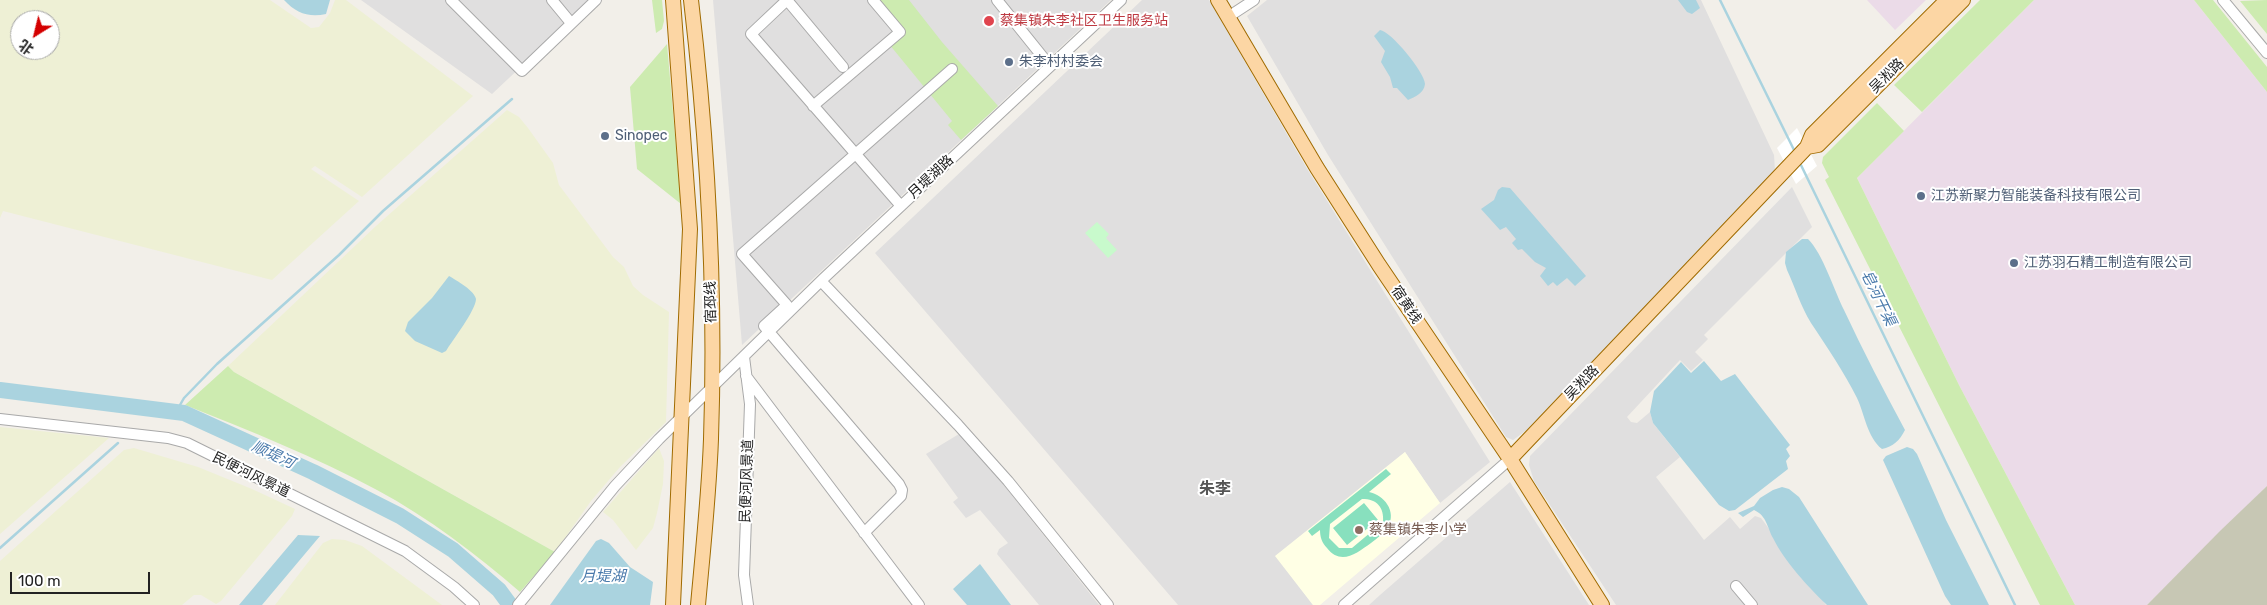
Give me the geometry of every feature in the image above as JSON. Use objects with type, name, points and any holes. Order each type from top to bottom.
[{"type":"main road","name":"宿邳线","points":[[673,0],[690,229],[673,605]]},
{"type":"main road","name":"宿邳线","points":[[691,0],[703,97],[708,204],[711,389],[711,440],[698,605]]},
{"type":"main road","name":"宿黄线","points":[[1218,0],[1327,184],[1510,459],[1602,605]]},
{"type":"main road","name":"吴淞路","points":[[1510,459],[1808,147],[1812,135],[1947,0]]},
{"type":"main road","name":"吴淞路","points":[[1808,147],[1818,145],[1963,0]]},
{"type":"street","points":[[451,0],[522,71],[596,0]]},
{"type":"street","points":[[552,0],[571,23]]},
{"type":"street","points":[[844,67],[787,0],[750,34],[900,206]]},
{"type":"street","points":[[813,106],[900,32],[873,0]]},
{"type":"street","points":[[997,0],[1050,66]]},
{"type":"street","name":"月堤湖路","points":[[519,604],[615,486],[681,417],[900,206],[1121,0]]},
{"type":"street","points":[[1228,17],[1254,0]]},
{"type":"street","points":[[2223,0],[2267,53]]},
{"type":"street","points":[[864,533],[901,496],[902,490],[899,484],[764,326],[787,304],[742,254],[952,69]]},
{"type":"street","points":[[822,281],[958,425],[1008,481],[1108,605]]},
{"type":"street","name":"民便河风景道","points":[[744,357],[750,404],[744,575],[748,605]]},
{"type":"street","points":[[746,376],[919,605]]},
{"type":"street","name":"民便河风景道","points":[[0,419],[168,438],[187,443],[406,551],[454,586],[474,605]]},
{"type":"street","name":"吴淞路","points":[[1344,605],[1510,459]]},
{"type":"street","points":[[1736,586],[1752,605]]},
{"type":"shaded area","points":[[0,0],[270,0],[311,28],[319,27],[330,13],[335,0],[346,0],[473,96],[362,197],[315,166],[311,169],[359,201],[272,280],[3,211],[0,218]]},
{"type":"shaded area","points":[[361,0],[592,0],[492,94]]},
{"type":"shaded area","points":[[713,0],[1111,0],[742,345]]},
{"type":"shaded area","points":[[1142,0],[1209,0],[1306,167],[1490,462],[1440,503],[1405,452],[1276,556],[1313,605],[1178,605],[875,253]]},
{"type":"shaded area","points":[[1267,0],[1701,0],[1774,155],[1775,171],[1527,430],[1513,440],[1506,437],[1328,155],[1247,16]]},
{"type":"shaded area","points":[[1867,0],[1926,0],[1895,30]]},
{"type":"shaded area","points":[[2034,0],[2194,0],[2267,92],[2267,486],[2147,605],[2075,605],[1959,385],[1857,178]]},
{"type":"shaded area","points":[[507,110],[519,117],[528,128],[553,163],[559,185],[613,257],[624,267],[633,286],[669,312],[666,422],[620,467],[591,501],[555,552],[234,372],[228,366],[376,226]]},
{"type":"shaded area","points":[[1792,187],[1812,227],[1704,335],[1708,339],[1695,352],[1703,360],[1691,371],[1680,360],[1627,417],[1631,422],[1637,423],[1650,412],[1653,423],[1680,457],[1656,477],[1704,540],[1730,517],[1740,529],[1755,516],[1761,518],[1826,605],[1616,605],[1534,481],[1529,465],[1530,456]]},
{"type":"shaded area","points":[[0,427],[109,438],[0,534]]},
{"type":"shaded area","points":[[959,434],[999,479],[1099,605],[1039,605],[997,554],[999,549],[1008,543],[980,510],[966,518],[953,502],[958,498],[926,454]]},
{"type":"shaded area","points":[[134,448],[198,467],[295,509],[292,516],[221,601],[216,604],[201,595],[194,595],[182,605],[0,605],[0,561],[124,450]]},
{"type":"shaded area","points":[[659,448],[664,461],[663,484],[657,513],[653,528],[636,550],[613,520],[603,512]]},
{"type":"shaded area","name":"蔡集镇朱李小学","points":[[1405,452],[1440,503],[1320,605],[1313,605],[1275,556]]},
{"type":"shaded area","points":[[1510,482],[1589,605],[1369,605],[1380,595]]},
{"type":"shaded area","points":[[2267,486],[2267,605],[2147,605],[2220,531]]},
{"type":"shaded area","points":[[332,539],[345,540],[362,546],[442,605],[275,605],[323,543]]},
{"type":"green space","points":[[652,0],[662,0],[664,21],[662,29],[656,33]]},
{"type":"green space","points":[[877,0],[909,0],[942,42],[998,106],[961,140],[948,125],[952,121],[889,44],[904,31]]},
{"type":"green space","points":[[1980,0],[2034,0],[1922,112],[1894,85]]},
{"type":"green space","points":[[2194,0],[2213,0],[2267,67],[2267,92]]},
{"type":"green space","points":[[2267,0],[2267,34],[2240,1]]},
{"type":"green space","points":[[667,44],[681,204],[637,169],[630,87]]},
{"type":"green space","points":[[1877,103],[1904,131],[1857,178],[1959,385],[2075,605],[2040,605],[1825,180],[1829,177],[1822,163],[1823,157]]},
{"type":"green space","points":[[1097,222],[1109,234],[1106,238],[1117,250],[1108,258],[1085,233]]},
{"type":"green space","points":[[228,366],[234,372],[555,552],[520,592],[452,537],[415,512],[377,490],[307,455],[185,405]]},
{"type":"green space","points":[[1386,469],[1391,474],[1369,492],[1380,496],[1384,500],[1388,505],[1391,515],[1385,532],[1366,547],[1349,556],[1338,556],[1332,553],[1324,544],[1320,530],[1312,536],[1308,531]],"holes":[[[1362,499],[1376,502],[1381,508],[1383,522],[1352,548],[1339,548],[1329,538],[1330,524]]]},
{"type":"green space","points":[[1364,503],[1378,520],[1347,545],[1333,528]]},
{"type":"water","points":[[284,0],[330,0],[326,14],[308,15],[293,8]]},
{"type":"water","points":[[1678,0],[1696,0],[1700,8],[1692,14],[1687,12]]},
{"type":"water","points":[[1380,30],[1392,37],[1414,62],[1424,79],[1423,90],[1408,100],[1397,88],[1393,88],[1390,77],[1381,62],[1385,51],[1374,36]]},
{"type":"water","points":[[1502,187],[1510,188],[1586,276],[1575,286],[1567,278],[1557,286],[1553,282],[1548,286],[1540,276],[1546,268],[1535,262],[1522,249],[1518,250],[1512,243],[1516,239],[1506,227],[1500,230],[1481,209],[1494,200],[1498,190]]},
{"type":"water","points":[[1802,239],[1808,239],[1819,254],[1859,341],[1905,430],[1890,447],[1882,449],[1873,438],[1852,388],[1811,323],[1798,297],[1785,263],[1786,252]]},
{"type":"water","points":[[449,276],[469,289],[476,299],[463,325],[446,351],[442,353],[415,341],[405,331],[408,322],[432,298]]},
{"type":"water","points":[[1704,361],[1721,381],[1735,374],[1790,445],[1786,449],[1790,456],[1786,461],[1788,469],[1735,510],[1729,511],[1719,505],[1653,423],[1650,412],[1654,391],[1681,362],[1691,373]]},
{"type":"water","points":[[1907,447],[1913,449],[1917,454],[1946,520],[1989,605],[1951,605],[1945,596],[1883,460],[1886,456]]},
{"type":"water","points":[[1782,487],[1789,489],[1799,497],[1868,605],[1827,605],[1790,565],[1778,547],[1762,515],[1754,510],[1743,517],[1738,513],[1754,506],[1760,498]]},
{"type":"water","points":[[298,535],[320,536],[262,605],[239,605]]},
{"type":"water","name":"月堤湖","points":[[601,539],[609,543],[630,567],[653,582],[650,605],[550,605],[596,541]]},
{"type":"water","points":[[980,564],[1011,605],[967,605],[953,589]]},
{"type":"pier","points":[[1797,128],[1817,166],[1796,184],[1777,148]]},
{"type":"waterway","name":"皂河干渠","points":[[1720,0],[1795,152]]},
{"type":"waterway","points":[[176,412],[184,398],[217,364],[339,255],[383,211],[512,99]]},
{"type":"waterway","name":"皂河干渠","points":[[1799,161],[2015,605]]},
{"type":"waterway","name":"顺堤河","points":[[0,390],[184,413],[313,472],[400,516],[453,550],[499,590],[510,605]]},
{"type":"waterway","points":[[0,548],[118,443]]},
{"type":"place","name":"蔡集镇朱李社区卫生服务站","points":[[989,21]]},
{"type":"place","name":"朱李村村委会","points":[[1009,62]]},
{"type":"place","name":"Sinopec","points":[[605,136]]},
{"type":"place","name":"江苏新聚力智能装备科技有限公司","points":[[1921,196]]},
{"type":"place","name":"江苏羽石精工制造有限公司","points":[[2014,263]]},
{"type":"place","name":"蔡集镇朱李小学","points":[[1359,530]]},
{"type":"district","name":"朱李","points":[[1215,489]]}]
